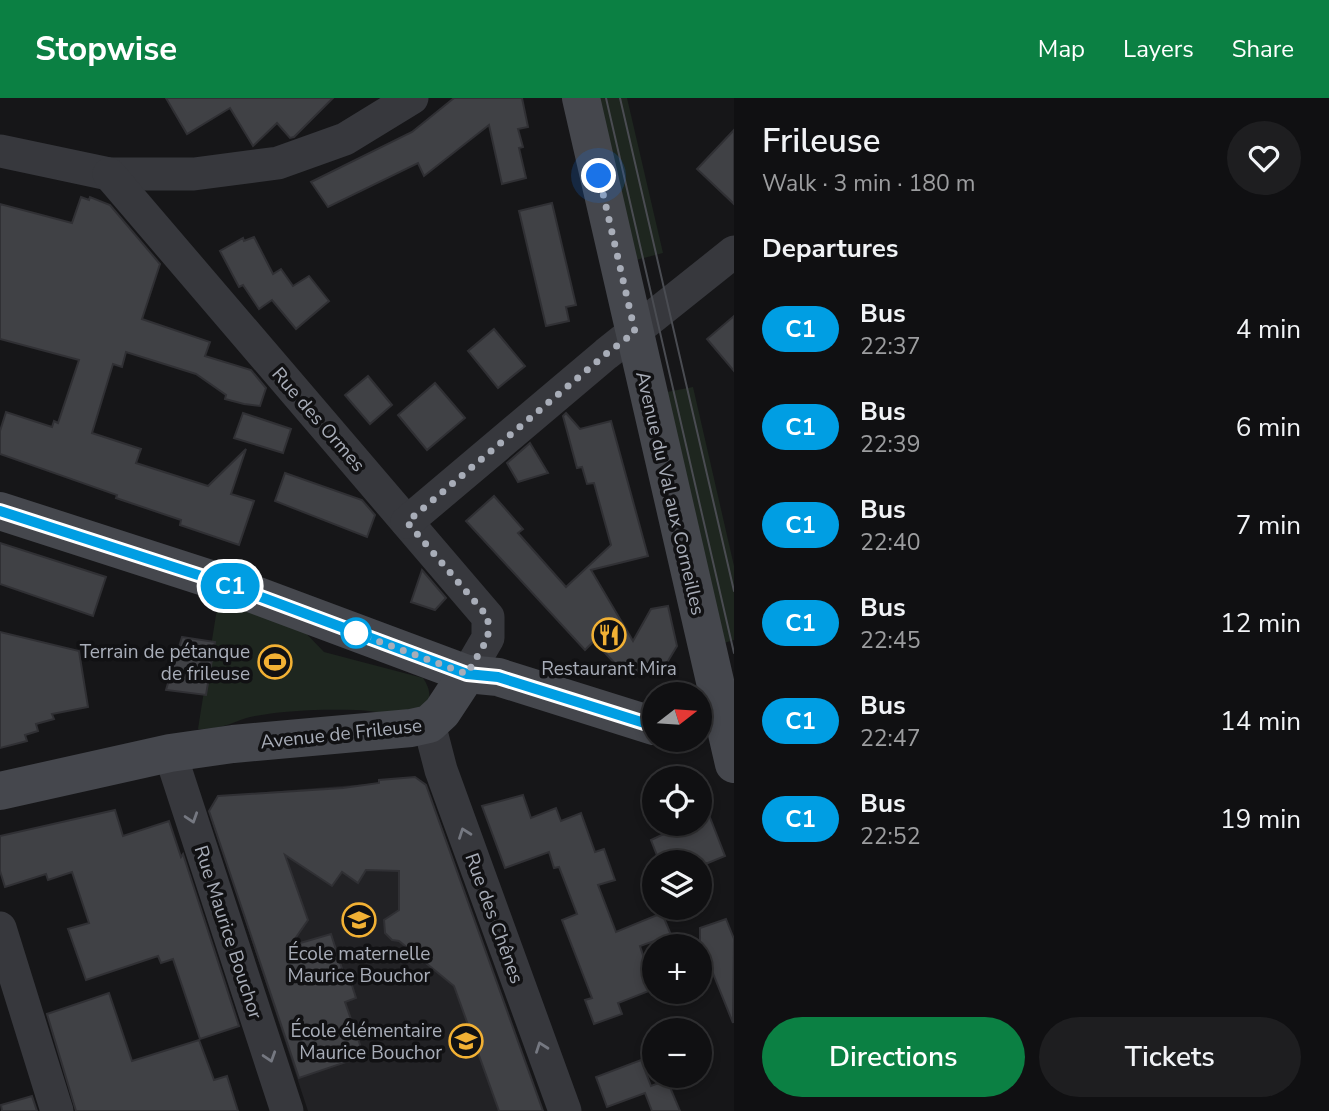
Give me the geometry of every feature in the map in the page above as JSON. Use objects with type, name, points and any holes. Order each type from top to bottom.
[{"type":"street","points":[[0,151],[109,174],[194,174],[278,163],[345,139],[412,98]]},
{"type":"street","name":"Avenue du Val aux Corneilles","points":[[581,98],[635,332],[725,750]]},
{"type":"street","name":"Rue des Ormes","points":[[109,174],[488,617],[488,638],[467,674]]},
{"type":"street","points":[[407,522],[606,354],[734,252]]},
{"type":"street","points":[[0,511],[226,584],[467,674],[498,677],[642,722]]},
{"type":"street","name":"Avenue de Frileuse","points":[[0,791],[170,753],[429,724],[442,712],[467,674]]},
{"type":"street","name":"Rue des Chênes","points":[[429,724],[442,770],[565,1111]]},
{"type":"street","name":"Rue Maurice Bouchor","points":[[170,753],[287,1111]]},
{"type":"street","points":[[0,928],[57,1111]]},
{"type":"shaded area","points":[[599,98],[627,98],[663,253],[636,260]]},
{"type":"shaded area","points":[[693,387],[734,566],[734,640],[724,643],[667,392]]},
{"type":"shaded area","points":[[218,602],[298,625],[324,652],[423,678],[429,690],[429,699],[424,707],[413,713],[292,711],[246,718],[216,728],[198,729]]},
{"type":"shaded area","name":"École maternelle Maurice Bouchor","points":[[379,783],[416,825],[439,819],[543,1111],[308,1111],[209,811],[218,796]]},
{"type":"building","points":[[166,98],[333,98],[294,137],[290,138],[277,123],[253,146],[230,108],[187,134]]},
{"type":"building","points":[[454,98],[522,98],[528,127],[518,129],[526,178],[502,184],[489,125],[424,176],[418,163],[328,207],[311,182],[412,132]]},
{"type":"building","points":[[734,130],[734,204],[697,169]]},
{"type":"building","points":[[81,197],[89,200],[90,197],[110,205],[160,264],[142,319],[210,342],[205,356],[251,370],[266,388],[260,406],[244,404],[225,399],[226,395],[196,374],[126,352],[122,367],[113,364],[92,433],[141,449],[136,463],[208,486],[246,449],[231,494],[254,501],[239,545],[180,525],[181,520],[116,498],[117,495],[0,454],[0,431],[6,412],[52,427],[54,421],[58,423],[79,360],[0,339],[0,204],[72,223]]},
{"type":"building","points":[[552,203],[576,305],[566,307],[569,321],[546,326],[519,211]]},
{"type":"building","points":[[254,237],[273,274],[281,269],[293,286],[309,276],[329,301],[296,329],[272,300],[259,309],[243,285],[239,287],[220,251],[243,238],[244,241]]},
{"type":"building","points":[[734,316],[734,371],[707,339]]},
{"type":"building","points":[[494,329],[525,366],[498,388],[468,351]]},
{"type":"building","points":[[368,376],[392,405],[370,424],[345,395]]},
{"type":"building","points":[[435,383],[465,418],[427,450],[398,415]]},
{"type":"building","points":[[243,413],[291,429],[283,453],[234,438]]},
{"type":"building","points":[[566,413],[580,429],[611,421],[648,556],[591,570],[633,641],[651,609],[668,606],[677,646],[662,671],[657,668],[650,670],[652,674],[620,671],[594,641],[585,650],[466,521],[494,496],[523,529],[518,533],[566,587],[611,545],[594,483],[587,484],[582,467],[577,468],[563,416]]},
{"type":"building","points":[[530,443],[548,473],[518,482],[507,463]]},
{"type":"building","points":[[285,473],[362,500],[375,515],[367,537],[275,501]]},
{"type":"building","points":[[0,543],[106,577],[93,616],[0,584]]},
{"type":"building","points":[[422,570],[446,598],[435,610],[411,602]]},
{"type":"building","points":[[0,632],[79,651],[88,707],[52,714],[54,719],[36,724],[38,731],[25,735],[27,741],[0,748]]},
{"type":"building","points":[[182,637],[215,642],[206,695],[166,690]]},
{"type":"building","name":"École maternelle Maurice Bouchor","points":[[415,777],[426,785],[543,1111],[499,1111],[454,986],[399,941],[392,940],[385,933],[384,920],[399,910],[399,871],[366,870],[358,883],[342,872],[332,886],[285,855],[308,920],[290,946],[331,934],[345,978],[349,976],[356,998],[345,1002],[364,1056],[299,1078],[209,811],[218,796],[343,788],[379,783],[379,780]]},
{"type":"building","points":[[523,795],[531,818],[556,808],[561,821],[581,813],[595,852],[604,849],[615,880],[598,885],[616,932],[645,920],[665,920],[671,934],[642,934],[642,994],[618,1003],[622,1014],[594,1024],[585,1000],[592,998],[562,920],[577,914],[559,867],[554,868],[549,852],[505,868],[482,806]]},
{"type":"building","points":[[115,810],[123,836],[169,821],[181,857],[183,854],[239,1026],[200,1039],[173,959],[161,963],[158,956],[86,980],[68,929],[89,923],[72,872],[48,880],[46,874],[5,887],[0,871],[0,836]]},
{"type":"building","points":[[712,823],[725,856],[712,861],[712,850],[655,850],[651,840],[660,836],[712,836]]},
{"type":"building","points":[[726,919],[734,939],[733,1023],[712,971],[712,934],[700,934],[700,928]]},
{"type":"building","points":[[109,993],[132,1061],[199,1040],[214,1080],[227,1076],[238,1111],[76,1111],[47,1014]]},
{"type":"building","points":[[641,1060],[642,1088],[670,1088],[680,1111],[652,1111],[645,1093],[607,1107],[596,1077]]},
{"type":"building","points":[[32,1096],[37,1111],[2,1111],[1,1105]]},
{"type":"tram line","points":[[606,98],[734,653]]},
{"type":"tram line","points":[[620,98],[734,591]]},
{"type":"bus line","name":"C1","points":[[0,511],[226,584],[467,674],[498,677],[642,722]]},
{"type":"place","name":"Restaurant Mira","points":[[609,635]]},
{"type":"place","name":"Terrain de pétanque de frileuse","points":[[275,662]]},
{"type":"place","name":"École maternelle Maurice Bouchor","points":[[359,920]]},
{"type":"place","name":"École élémentaire Maurice Bouchor","points":[[466,1041]]},
{"type":"route","points":[[356,633],[467,674],[488,638],[488,617],[407,522],[635,332],[599,176]]}]
